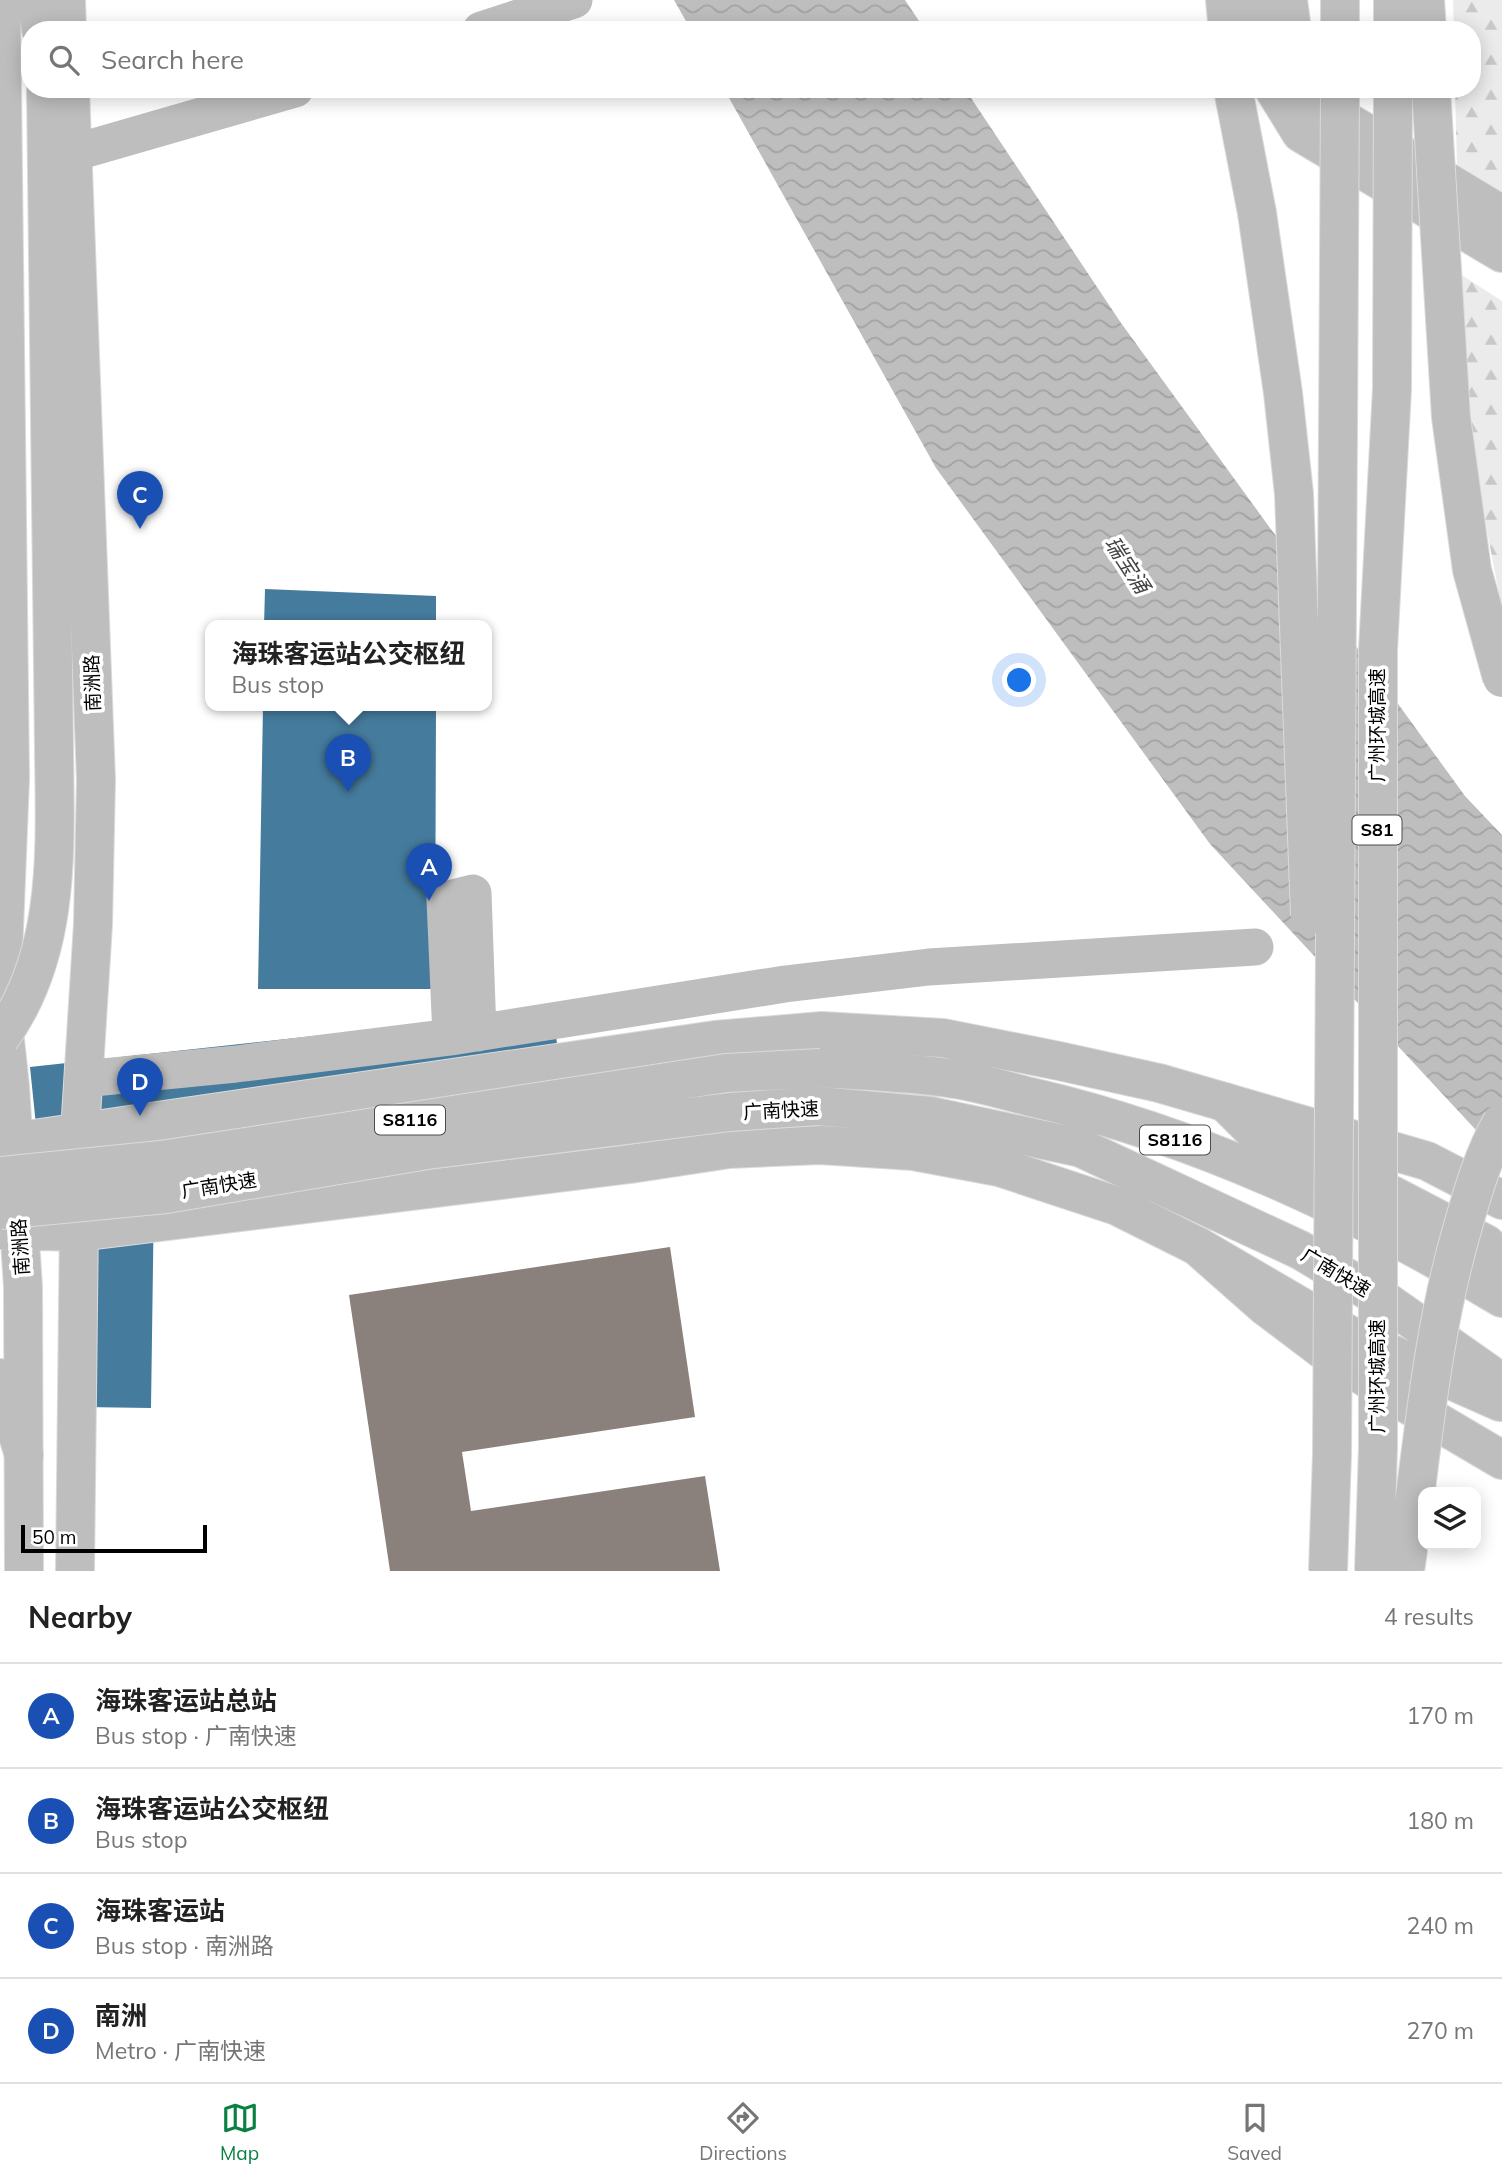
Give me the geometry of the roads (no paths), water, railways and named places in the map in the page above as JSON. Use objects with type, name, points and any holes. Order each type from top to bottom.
[{"type":"main road","name":"南洲路","points":[[1,0],[9,779],[2,911],[1,1003],[6,1223],[23,1287],[24,1571]]},
{"type":"main road","points":[[36,0],[40,21]]},
{"type":"main road","points":[[66,0],[67,21]]},
{"type":"main road","points":[[1225,0],[1226,21]]},
{"type":"main road","points":[[1258,0],[1259,21]]},
{"type":"main road","points":[[1288,0],[1291,21]]},
{"type":"main road","points":[[1340,0],[1340,21]]},
{"type":"main road","points":[[1393,21],[1394,0]]},
{"type":"main road","points":[[1425,0],[1426,21]]},
{"type":"main road","points":[[0,1038],[28,986],[47,929],[55,862],[46,98]]},
{"type":"main road","name":"南洲路","points":[[70,98],[96,780],[93,937],[80,1132],[75,1571]]},
{"type":"main road","points":[[1235,98],[1257,213],[1283,393],[1294,494],[1332,1454]]},
{"type":"main road","points":[[1280,98],[1301,133],[1502,253]]},
{"type":"main road","points":[[1316,98],[1323,107],[1502,215]]},
{"type":"main road","name":"S81","points":[[1328,1571],[1332,1454],[1340,98]]},
{"type":"main road","name":"广州环城高速","points":[[1374,1571],[1378,1448],[1378,650],[1392,389],[1393,98]]},
{"type":"main road","points":[[1432,98],[1451,417],[1472,570],[1502,678]]},
{"type":"main road","points":[[9,779],[29,792],[57,796],[76,793],[96,780]]},
{"type":"main road","points":[[4,1154],[80,1132],[715,1040],[822,1031],[943,1038],[1159,1083],[1427,1161],[1502,1200]]},
{"type":"main road","name":"广南快速","points":[[4,1154],[161,1160],[726,1073],[821,1068],[949,1078],[1092,1111],[1231,1159],[1330,1202],[1423,1250],[1502,1298]]},
{"type":"main road","points":[[1225,1102],[1264,1140],[1394,1196],[1486,1244],[1502,1261]]},
{"type":"main road","name":"广南快速","points":[[6,1223],[482,1143],[730,1112],[818,1106],[931,1116],[1081,1148],[1300,1250],[1387,1303],[1502,1383]]},
{"type":"main road","points":[[1405,1571],[1433,1354],[1452,1262],[1471,1197],[1502,1122]]},
{"type":"main road","points":[[6,1223],[79,1232],[729,1149],[820,1145],[913,1151],[999,1167],[1116,1206],[1197,1247],[1351,1336],[1502,1402]]},
{"type":"main road","points":[[1197,1247],[1265,1307],[1322,1349],[1402,1401],[1502,1460]]},
{"type":"main road","points":[[0,1378],[24,1455]]},
{"type":"street","points":[[509,21],[574,0]]},
{"type":"street","points":[[73,153],[264,98]]},
{"type":"street","points":[[459,896],[465,1035]]},
{"type":"street","points":[[83,1079],[236,1064],[465,1035],[785,984],[929,967],[1255,947]]},
{"type":"water","points":[[674,0],[905,0],[919,21],[686,21]]},
{"type":"water","name":"瑞宝涌","points":[[729,98],[971,98],[1121,323],[1465,796],[1502,835],[1502,1158],[1210,844],[936,468]]},
{"type":"place","name":"海珠客运站","points":[[140,529]]},
{"type":"place","name":"海珠客运站公交枢纽","points":[[348,792]]},
{"type":"place","name":"海珠客运站总站","points":[[429,901]]},
{"type":"place","name":"南洲","points":[[140,1116]]}]
